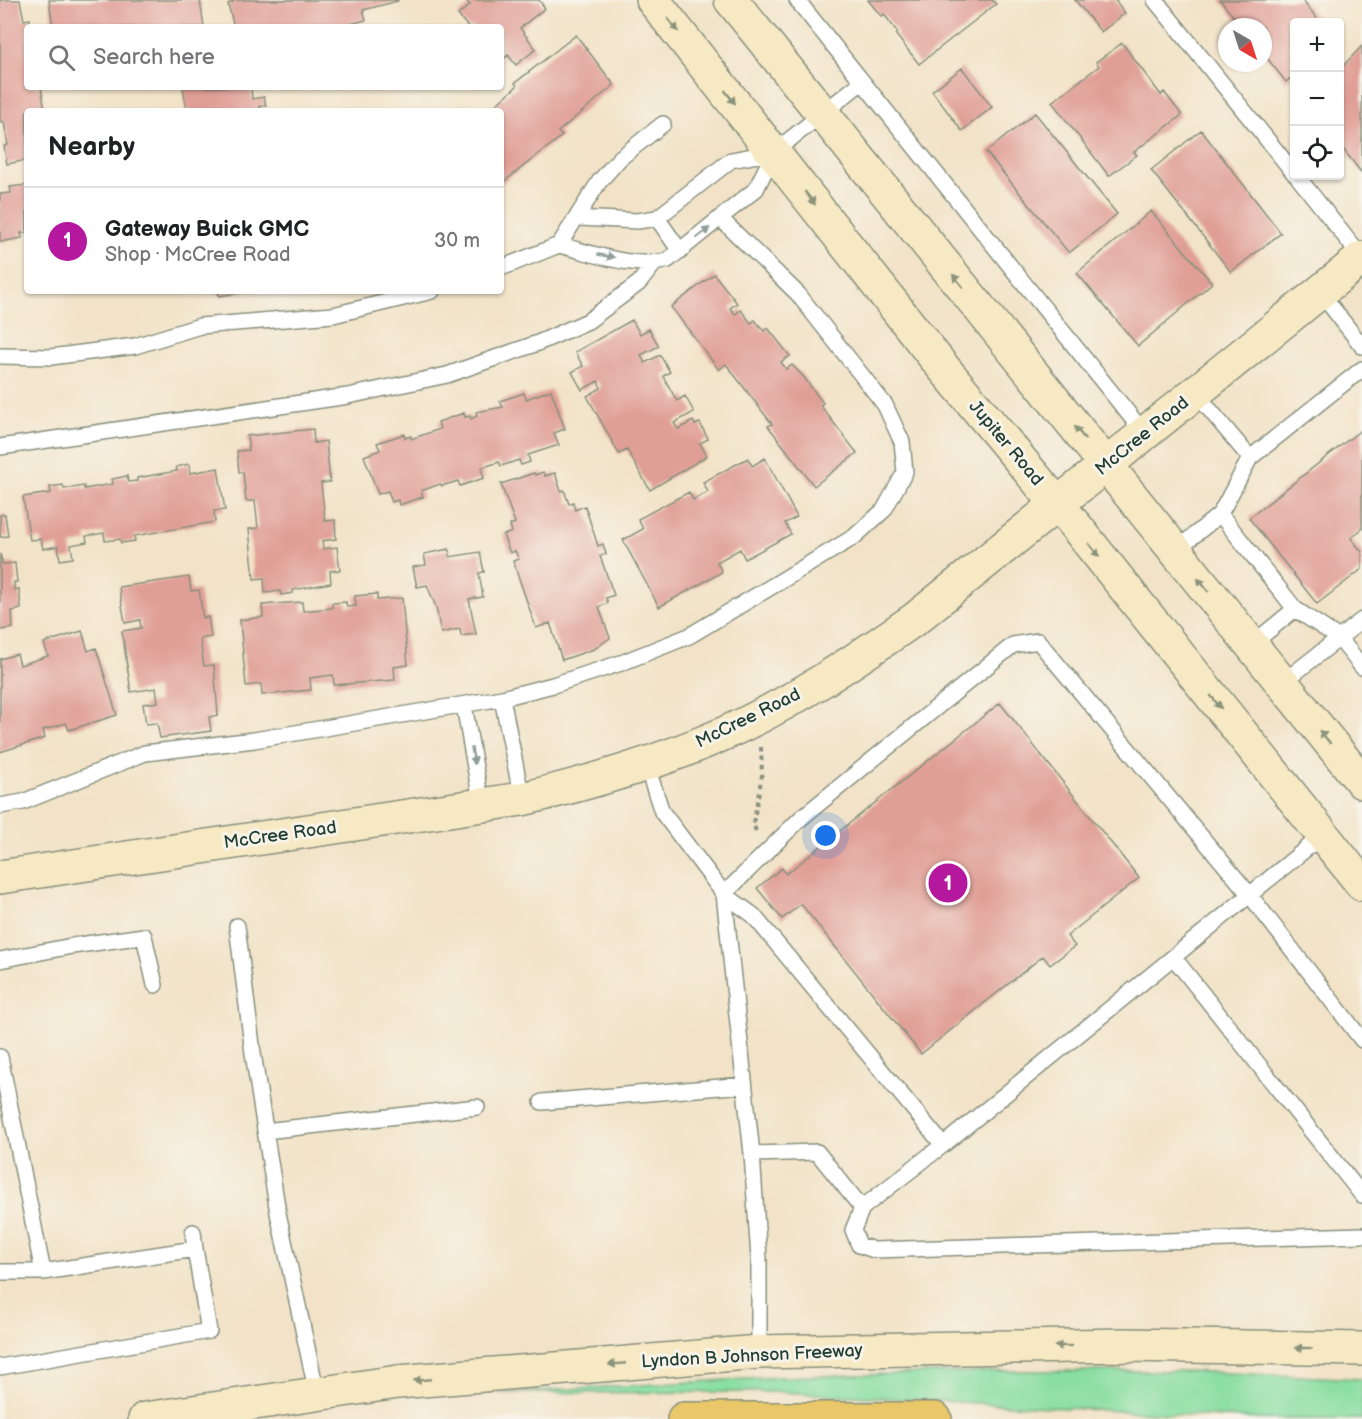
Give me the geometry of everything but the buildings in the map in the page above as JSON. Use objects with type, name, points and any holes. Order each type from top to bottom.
[{"type":"highway","points":[[684,1419],[935,1419]]},
{"type":"main road","name":"Jupiter Road","points":[[653,0],[941,365],[1057,504],[1362,884]]},
{"type":"main road","points":[[731,0],[1362,782]]},
{"type":"main road","name":"McCree Road","points":[[0,878],[194,846],[482,807],[522,799],[584,784],[646,764],[766,713],[839,670],[915,619],[1362,258]]},
{"type":"main road","name":"Lyndon B Johnson Freeway","points":[[145,1419],[398,1382],[759,1352],[1122,1345],[1362,1349]]},
{"type":"lane","points":[[797,0],[1144,433]]},
{"type":"lane","points":[[1155,0],[1290,167]]},
{"type":"lane","points":[[559,245],[606,257],[654,264],[668,260],[756,189],[774,152],[862,82]]},
{"type":"lane","points":[[504,267],[559,245],[579,218],[599,182],[620,158],[663,124]]},
{"type":"lane","points":[[579,218],[637,222],[657,218],[731,160],[774,152]]},
{"type":"lane","points":[[1301,180],[1362,258]]},
{"type":"lane","points":[[657,218],[680,251]]},
{"type":"lane","points":[[0,806],[23,802],[145,753],[254,740],[502,698],[621,663],[689,636],[854,537],[884,510],[904,472],[902,442],[885,405],[798,294],[721,219]]},
{"type":"lane","points":[[0,447],[348,396],[447,375],[538,343],[588,321],[639,283],[654,264]]},
{"type":"lane","points":[[1320,292],[1362,346]]},
{"type":"lane","points":[[0,356],[51,357],[135,346],[200,326],[333,315],[420,294]]},
{"type":"lane","points":[[1175,551],[1220,514],[1250,458],[1362,369]]},
{"type":"lane","points":[[1196,392],[1250,458]]},
{"type":"lane","points":[[1220,514],[1295,609],[1339,638],[1362,667]]},
{"type":"lane","points":[[1251,645],[1295,609]]},
{"type":"lane","points":[[1282,683],[1362,620]]},
{"type":"lane","points":[[724,894],[800,819],[1013,645],[1038,641],[1249,894],[1362,1040]]},
{"type":"lane","points":[[502,698],[522,799]]},
{"type":"lane","points":[[464,705],[482,807]]},
{"type":"lane","points":[[646,764],[663,812],[724,894],[753,915],[943,1145]]},
{"type":"lane","points":[[1323,835],[943,1145],[862,1208],[853,1230],[859,1245],[874,1250],[1362,1235]]},
{"type":"lane","points":[[724,894],[752,1154],[759,1258],[759,1352]]},
{"type":"lane","points":[[237,926],[252,1053],[278,1213],[317,1394]]},
{"type":"lane","points":[[0,960],[72,946],[144,936],[155,985]]},
{"type":"lane","points":[[1174,958],[1362,1196]]},
{"type":"lane","points":[[0,1057],[43,1272]]},
{"type":"lane","points":[[542,1102],[744,1085]]},
{"type":"lane","points":[[265,1131],[477,1107]]},
{"type":"lane","points":[[752,1154],[817,1152],[862,1208]]},
{"type":"lane","points":[[0,1368],[209,1331],[193,1232]]},
{"type":"lane","points":[[0,1272],[43,1272],[195,1249]]},
{"type":"path","points":[[760,741],[762,775],[753,824],[769,849]]},
{"type":"green space","points":[[1003,1371],[1188,1371],[1362,1379],[1362,1419],[1261,1419],[779,1392],[499,1393],[781,1377]]},
{"type":"place","name":"Gateway Buick GMC","points":[[948,883]]}]
